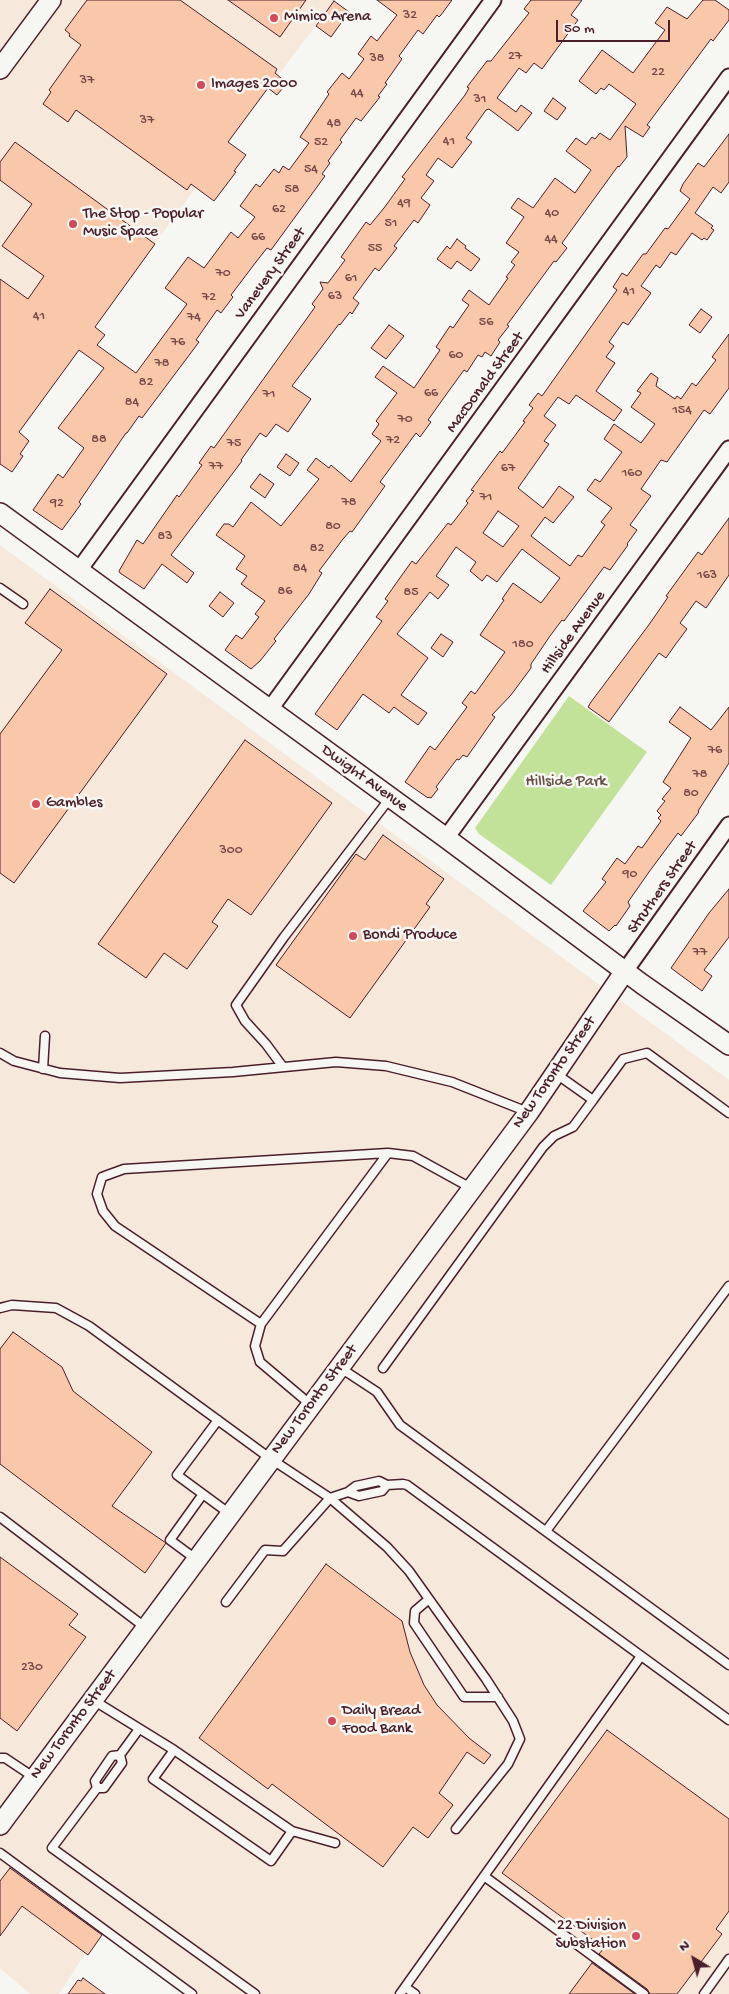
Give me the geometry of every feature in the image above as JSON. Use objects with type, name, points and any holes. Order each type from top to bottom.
[{"type":"street","points":[[0,68],[51,0]]},
{"type":"street","name":"Vanevery Street","points":[[79,570],[494,0]]},
{"type":"street","name":"MacDonald Street","points":[[270,709],[729,76]]},
{"type":"street","name":"Hillside Avenue","points":[[446,838],[729,449]]},
{"type":"street","name":"Dwight Avenue","points":[[0,513],[729,1045]]},
{"type":"street","name":"Struthers Street","points":[[626,971],[729,825]]},
{"type":"street","name":"New Toronto Street","points":[[0,1825],[529,1112],[626,971]]},
{"type":"lane","points":[[0,588],[23,604]]},
{"type":"lane","points":[[283,1067],[266,1044],[245,1021],[236,1005],[284,937],[390,798]]},
{"type":"lane","points":[[43,1069],[46,1036]]},
{"type":"lane","points":[[0,1053],[14,1061],[60,1073],[120,1078],[234,1072],[336,1062],[386,1066],[452,1082],[529,1112]]},
{"type":"lane","points":[[383,1368],[543,1147],[554,1136],[574,1127],[623,1059],[647,1053],[729,1113]]},
{"type":"lane","points":[[555,1073],[593,1100]]},
{"type":"lane","points":[[311,1405],[260,1362],[255,1346],[261,1324],[388,1153]]},
{"type":"lane","points":[[261,1324],[115,1226],[103,1212],[97,1194],[102,1177],[124,1169],[388,1153],[413,1156],[472,1189]]},
{"type":"lane","points":[[546,1531],[729,1286]]},
{"type":"lane","points":[[0,1308],[12,1305],[56,1308],[89,1326],[271,1459],[330,1498],[387,1547],[409,1571],[498,1697],[520,1739],[508,1764],[456,1829]]},
{"type":"lane","points":[[339,1367],[376,1392],[400,1425],[729,1665]]},
{"type":"lane","points":[[218,1420],[177,1475],[230,1514]]},
{"type":"lane","points":[[226,1602],[265,1550],[283,1551],[330,1498],[348,1492],[356,1486],[379,1481],[387,1485],[407,1485],[729,1720]]},
{"type":"lane","points":[[197,1560],[170,1540],[203,1494]]},
{"type":"lane","points":[[0,1517],[146,1628]]},
{"type":"lane","points":[[429,1599],[415,1611],[414,1623],[464,1697],[498,1697]]},
{"type":"lane","points":[[415,1994],[403,1991],[640,1656]]},
{"type":"lane","points":[[93,1700],[174,1750],[292,1832],[335,1843]]},
{"type":"lane","points":[[97,1788],[95,1781],[112,1756],[120,1755],[139,1729]]},
{"type":"lane","points":[[174,1750],[153,1779],[263,1856],[271,1861],[292,1832]]},
{"type":"lane","points":[[97,1788],[104,1788],[122,1763],[120,1755]]},
{"type":"lane","points":[[0,1758],[4,1758],[35,1778]]},
{"type":"lane","points":[[97,1788],[52,1848],[255,1994]]},
{"type":"lane","points":[[0,1853],[192,1994]]},
{"type":"lane","points":[[484,1876],[644,1994]]},
{"type":"lane","points":[[704,1994],[729,1959]]},
{"type":"shaded area","points":[[0,0],[335,0],[257,103],[0,458]]},
{"type":"shaded area","points":[[0,545],[729,1080],[729,1994],[196,1994],[103,1926],[59,1994],[30,1994],[0,1968]]},
{"type":"green space","name":"Hillside Park","points":[[569,696],[647,752],[551,885],[479,834],[475,828]]},
{"type":"building","points":[[87,0],[180,0],[277,69],[275,73],[287,83],[277,95],[268,88],[228,142],[246,155],[214,201],[191,184],[187,190],[76,110],[68,122],[43,104],[51,92],[49,90],[81,45],[69,36],[70,34],[65,30]]},
{"type":"building","name":"Mimico Arena","points":[[228,0],[306,0],[280,37]]},
{"type":"building","points":[[377,0],[452,0],[439,17],[437,15],[423,34],[418,30],[399,56],[402,59],[385,83],[387,84],[378,96],[380,97],[361,121],[356,118],[340,140],[342,142],[328,161],[330,163],[322,174],[325,176],[271,250],[267,248],[256,262],[231,295],[233,297],[221,313],[217,310],[196,340],[199,342],[142,418],[139,416],[126,433],[79,502],[81,504],[62,530],[33,510],[58,474],[63,478],[84,448],[58,428],[104,368],[79,350],[19,432],[29,441],[20,454],[23,456],[12,472],[0,464],[0,279],[28,299],[44,276],[2,246],[32,204],[0,180],[0,162],[15,142],[155,244],[95,327],[105,335],[97,345],[136,373],[187,304],[165,288],[188,257],[204,268],[231,232],[238,238],[255,217],[240,206],[256,184],[260,187],[274,169],[279,173],[283,166],[289,170],[309,143],[300,137],[329,94],[327,92],[342,73],[349,79],[364,59],[358,54],[371,36],[377,41],[397,15]]},
{"type":"building","points":[[531,0],[582,0],[571,15],[578,20],[542,69],[534,63],[526,73],[519,68],[497,98],[516,112],[521,105],[532,113],[518,131],[489,109],[486,110],[466,138],[472,142],[452,168],[438,158],[426,175],[434,181],[421,198],[430,205],[418,223],[414,220],[394,246],[397,248],[379,271],[375,268],[353,298],[359,303],[352,314],[350,312],[339,324],[292,386],[311,399],[288,432],[276,424],[266,437],[260,433],[242,461],[171,555],[194,573],[187,583],[162,564],[144,589],[120,573],[119,571],[137,540],[143,544],[177,495],[179,497],[202,465],[199,463],[211,446],[214,448],[315,307],[312,304],[323,289],[320,282],[328,283],[345,260],[341,257],[366,222],[370,225],[384,208],[405,179],[402,177],[465,95],[469,88],[467,87],[487,61],[491,61],[529,13],[524,9]]},
{"type":"building","points":[[703,0],[715,0],[729,10],[729,20],[713,41],[711,39],[647,125],[650,127],[643,137],[625,126],[627,157],[618,166],[562,243],[567,248],[556,262],[554,261],[507,325],[509,326],[498,340],[500,342],[491,356],[485,352],[482,357],[478,355],[467,372],[464,370],[428,420],[431,422],[420,437],[416,433],[380,482],[385,486],[352,532],[350,531],[343,539],[319,571],[322,573],[309,594],[274,639],[276,641],[251,669],[225,650],[236,635],[242,639],[259,617],[255,614],[265,601],[241,584],[247,576],[236,569],[245,556],[216,535],[224,524],[229,524],[233,527],[251,502],[281,526],[319,479],[307,470],[316,458],[329,468],[331,465],[351,482],[381,441],[372,434],[379,424],[376,421],[397,393],[375,377],[383,366],[414,388],[440,350],[436,347],[450,326],[453,328],[469,305],[462,300],[469,290],[489,305],[508,278],[506,277],[515,265],[511,262],[519,252],[506,243],[524,217],[511,208],[518,198],[533,208],[555,178],[575,193],[591,170],[566,151],[576,138],[586,145],[592,137],[595,139],[600,133],[610,140],[636,104],[609,84],[604,90],[601,88],[596,94],[579,81],[602,50],[633,73],[665,30],[655,23],[667,7],[687,19]]},
{"type":"building","points":[[334,1],[349,12],[331,37],[316,26]]},
{"type":"building","points":[[553,98],[566,108],[557,120],[544,111]]},
{"type":"building","points":[[729,134],[729,182],[721,193],[713,187],[695,213],[713,226],[711,228],[714,230],[707,240],[704,238],[702,240],[692,233],[676,255],[671,252],[660,268],[656,265],[641,286],[651,293],[628,325],[623,322],[609,342],[614,346],[606,357],[615,363],[596,391],[622,410],[614,421],[576,395],[569,404],[558,397],[544,416],[556,425],[544,441],[549,444],[518,488],[543,508],[559,486],[574,497],[553,523],[545,517],[531,536],[570,566],[578,555],[582,557],[605,525],[601,522],[612,508],[587,490],[595,479],[600,482],[622,452],[604,439],[614,424],[641,443],[655,424],[631,407],[641,393],[637,391],[651,373],[658,378],[656,386],[675,399],[677,396],[681,399],[692,383],[696,386],[716,360],[712,357],[729,334],[729,388],[710,414],[704,410],[667,462],[661,460],[641,489],[651,496],[630,525],[637,530],[628,545],[610,570],[604,567],[564,621],[562,620],[531,664],[531,668],[511,695],[492,715],[495,717],[467,757],[463,755],[459,760],[457,759],[436,787],[438,789],[431,798],[428,798],[405,782],[430,746],[435,750],[467,707],[462,703],[471,691],[475,694],[505,652],[480,635],[504,600],[502,599],[513,583],[541,603],[560,578],[522,549],[497,582],[487,575],[482,581],[470,571],[476,562],[456,547],[436,576],[449,585],[438,599],[430,592],[397,634],[428,658],[401,695],[427,713],[418,725],[394,707],[389,713],[363,694],[337,730],[315,714],[382,621],[376,617],[388,601],[385,599],[402,575],[412,561],[416,564],[448,523],[451,525],[468,503],[466,501],[474,491],[471,490],[500,451],[502,453],[525,422],[523,421],[533,408],[529,405],[538,393],[542,396],[617,290],[613,287],[622,273],[627,276],[665,228],[668,229],[690,199],[680,191],[683,184],[698,163],[704,167]],"holes":[[[498,511],[519,526],[503,547],[483,533]]]},
{"type":"building","points":[[457,239],[466,246],[465,248],[480,259],[471,271],[457,261],[451,269],[437,259],[447,246],[450,249]]},
{"type":"building","points":[[701,309],[712,317],[700,333],[689,325]]},
{"type":"building","points":[[389,325],[404,336],[386,359],[371,348]]},
{"type":"building","points":[[286,454],[299,463],[290,476],[277,467]]},
{"type":"building","points":[[260,474],[274,484],[265,498],[250,487]]},
{"type":"building","points":[[729,518],[729,575],[706,608],[696,601],[680,623],[687,629],[666,658],[659,653],[609,722],[588,707],[648,626],[668,597],[666,596],[698,552],[702,555]]},
{"type":"building","name":"Gambles","points":[[50,589],[167,674],[14,883],[0,873],[0,734],[62,650],[25,623]]},
{"type":"building","points":[[220,592],[234,603],[223,617],[209,606]]},
{"type":"building","points":[[441,634],[453,642],[443,657],[431,648]]},
{"type":"building","points":[[680,707],[711,730],[729,707],[729,763],[699,812],[681,836],[678,833],[628,902],[630,906],[616,926],[609,931],[583,911],[606,882],[602,879],[617,858],[625,864],[638,846],[642,848],[661,821],[658,818],[661,815],[657,811],[665,801],[662,799],[671,788],[663,782],[691,738],[669,722]]},
{"type":"building","points":[[245,740],[332,803],[251,915],[228,899],[212,922],[218,926],[187,969],[164,953],[146,978],[98,944]]},
{"type":"building","name":"Bondi Produce","points":[[383,835],[444,879],[426,904],[430,907],[350,1018],[276,965],[356,854],[365,860]]},
{"type":"building","points":[[729,889],[729,937],[704,970],[712,976],[702,991],[671,968],[709,913]]},
{"type":"building","points":[[13,1332],[62,1367],[73,1391],[152,1452],[112,1506],[166,1543],[145,1573],[0,1464],[0,1349]]},
{"type":"building","points":[[0,1557],[78,1614],[69,1625],[86,1637],[17,1731],[0,1718]]},
{"type":"building","name":"Daily Bread Food Bank","points":[[326,1564],[402,1621],[410,1652],[424,1685],[437,1705],[469,1738],[491,1755],[484,1764],[467,1752],[439,1793],[453,1805],[428,1838],[413,1827],[383,1867],[272,1784],[268,1789],[199,1738]]},
{"type":"building","points":[[607,1730],[729,1819],[729,1911],[716,1929],[722,1934],[677,1994],[650,1994],[647,1989],[599,1954],[604,1948],[502,1873]]},
{"type":"building","points":[[10,1868],[102,1935],[88,1955],[22,1906],[0,1936],[0,1881]]},
{"type":"building","points":[[592,1963],[635,1994],[569,1994]]},
{"type":"building","points":[[83,1978],[105,1994],[68,1994],[78,1980],[81,1981]]},
{"type":"place","name":"Mimico Arena","points":[[274,18]]},
{"type":"place","name":"Images 2000","points":[[201,85]]},
{"type":"place","name":"The Stop - Popular Music Space","points":[[73,224]]},
{"type":"place","name":"Gambles","points":[[36,804]]},
{"type":"place","name":"Bondi Produce","points":[[353,936]]},
{"type":"place","name":"Daily Bread Food Bank","points":[[332,1721]]},
{"type":"place","name":"22 Division Substation","points":[[636,1936]]}]
